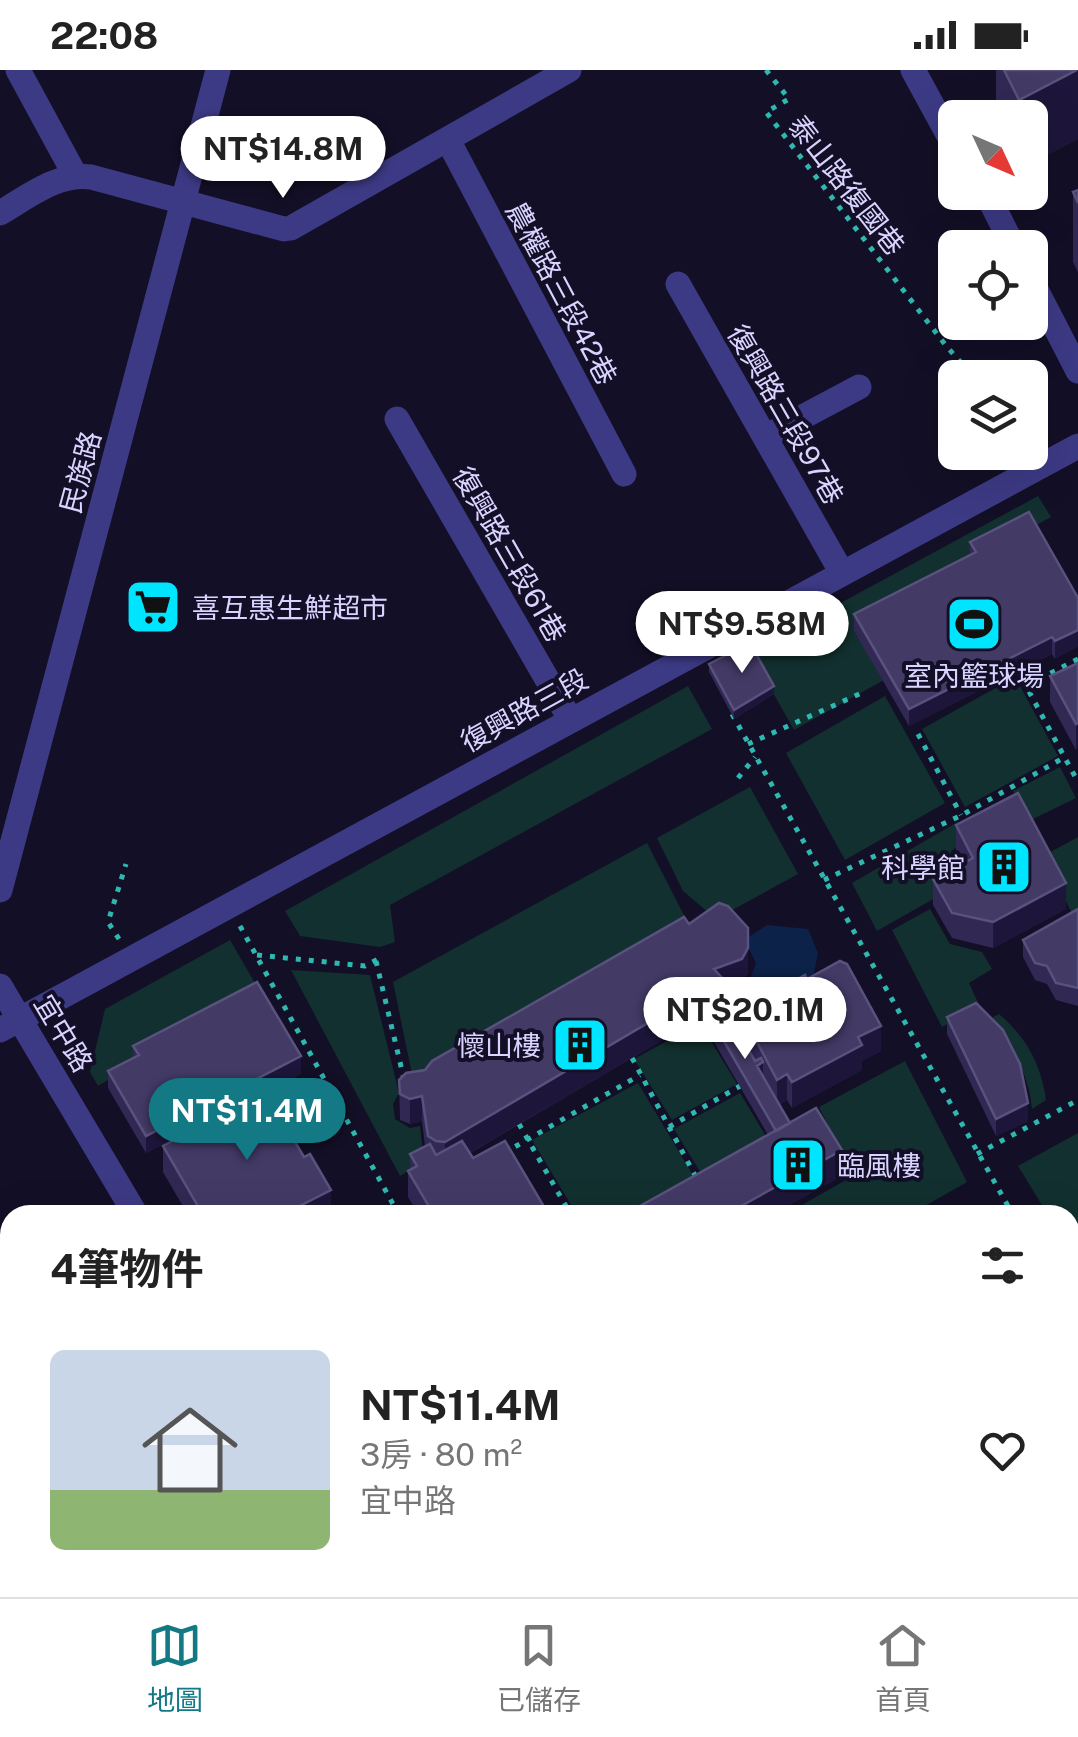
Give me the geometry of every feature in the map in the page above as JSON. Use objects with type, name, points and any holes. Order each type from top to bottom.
[{"type":"street","points":[[18,70],[75,175]]},
{"type":"street","name":"民族路","points":[[0,890],[218,70]]},
{"type":"street","points":[[0,213],[58,180],[75,175],[291,228],[569,70]]},
{"type":"street","points":[[914,70],[938,114]]},
{"type":"street","name":"農權路三段42巷","points":[[448,140],[624,474]]},
{"type":"street","name":"復興路三段97巷","points":[[678,284],[842,573]]},
{"type":"street","points":[[1048,313],[1078,371]]},
{"type":"street","points":[[765,437],[859,387]]},
{"type":"street","name":"復興路三段61巷","points":[[397,419],[570,719]]},
{"type":"street","name":"復興路三段","points":[[11,1024],[1078,446]]},
{"type":"street","name":"宜中路","points":[[0,986],[11,1024],[129,1205]]},
{"type":"path","name":"泰山路復國巷","points":[[766,70],[789,99],[766,112],[958,360]]},
{"type":"path","points":[[1078,660],[1026,686],[1078,782]]},
{"type":"path","points":[[748,744],[866,691]]},
{"type":"path","points":[[729,710],[1007,1205]]},
{"type":"path","points":[[918,734],[967,825]]},
{"type":"path","points":[[738,778],[755,757]]},
{"type":"path","points":[[824,880],[962,815],[1065,757]]},
{"type":"path","points":[[126,864],[108,922],[132,958]]},
{"type":"path","points":[[229,906],[394,1205]]},
{"type":"path","points":[[256,955],[365,966],[384,956]]},
{"type":"path","points":[[376,961],[408,1092]]},
{"type":"path","points":[[632,1058],[699,1183]]},
{"type":"path","points":[[497,1156],[640,1075]]},
{"type":"path","points":[[669,1127],[740,1086]]},
{"type":"path","points":[[977,1154],[1078,1100]]},
{"type":"path","points":[[519,1124],[564,1205]]},
{"type":"green space","points":[[1038,496],[1051,517],[975,559],[884,680],[794,730],[750,652]]},
{"type":"green space","points":[[1015,677],[1058,756],[965,807],[922,729]]},
{"type":"green space","points":[[688,686],[712,729],[390,905],[395,942],[380,947],[300,936],[285,911]]},
{"type":"green space","points":[[885,696],[945,803],[845,860],[786,753]]},
{"type":"green space","points":[[1060,767],[1076,798],[1029,821],[1013,791]]},
{"type":"green space","points":[[750,787],[798,874],[716,919],[683,891],[657,838]]},
{"type":"green space","points":[[956,823],[966,841],[951,851],[965,881],[877,931],[852,883]]},
{"type":"green space","points":[[1078,837],[1078,917],[1075,919],[1043,856]]},
{"type":"green space","points":[[647,843],[689,925],[415,1089],[393,982]]},
{"type":"green space","points":[[930,909],[950,944],[982,952],[992,969],[969,983],[980,1007],[942,1027],[892,930]]},
{"type":"green space","points":[[230,940],[259,990],[98,1086],[90,1072],[105,1009]]},
{"type":"green space","points":[[291,970],[370,975],[399,1093],[393,1104],[395,1119],[410,1128],[420,1126],[424,1162],[400,1176]]},
{"type":"green space","points":[[999,1014],[1017,1032],[1036,1063],[1046,1100],[1032,1109],[1017,1061],[984,1022]]},
{"type":"green space","points":[[700,1023],[737,1084],[672,1120],[634,1059]]},
{"type":"green space","points":[[905,1061],[967,1182],[927,1205],[802,1205],[853,1176],[819,1107]]},
{"type":"green space","points":[[638,1083],[697,1182],[654,1205],[571,1205],[532,1140]]},
{"type":"green space","points":[[740,1093],[776,1153],[710,1188],[674,1129]]},
{"type":"green space","points":[[1078,1133],[1078,1205],[1042,1205],[1018,1166]]},
{"type":"water","points":[[767,925],[808,929],[818,953],[813,978],[769,1007],[748,985],[756,963],[746,943]]},
{"type":"building","points":[[1004,70],[1077,70],[1019,100]]},
{"type":"building","points":[[1029,512],[1078,598],[1078,630],[1055,641],[1052,637],[909,709],[854,614],[976,552],[970,542]]},
{"type":"building","points":[[750,643],[774,686],[734,710],[709,664]]},
{"type":"building","points":[[1078,663],[1078,723],[1076,724],[1050,676]]},
{"type":"building","name":"科學館","points":[[1018,793],[1066,883],[993,922],[952,913],[933,879],[973,858],[956,825]]},
{"type":"building","name":"懷山樓","points":[[719,903],[728,906],[748,928],[748,948],[742,959],[714,969],[723,979],[445,1142],[428,1136],[422,1096],[410,1099],[400,1094],[399,1080],[406,1073],[425,1070],[432,1061],[684,917],[689,924]]},
{"type":"building","points":[[1078,909],[1078,988],[1056,983],[1047,966],[1035,963],[1023,940]]},
{"type":"building","points":[[840,961],[847,964],[881,1026],[858,1037],[862,1045],[792,1082],[787,1074],[777,1080],[740,1010]]},
{"type":"building","points":[[257,982],[301,1056],[146,1136],[108,1071],[139,1055],[133,1046]]},
{"type":"building","points":[[714,993],[755,1061],[761,1058],[763,1062],[757,1066],[790,1123],[776,1131],[700,1000]]},
{"type":"building","points":[[976,1003],[1003,1030],[1020,1064],[1028,1103],[996,1119],[947,1017]]},
{"type":"building","points":[[274,1089],[292,1121],[285,1125],[304,1157],[310,1154],[331,1190],[302,1205],[197,1205],[163,1146]]},
{"type":"building","points":[[816,1108],[842,1150],[743,1205],[642,1205]]},
{"type":"building","points":[[462,1141],[473,1158],[505,1141],[543,1205],[428,1205],[408,1171],[417,1166],[410,1154],[430,1144],[436,1155]]},
{"type":"place","name":"喜互惠生鮮超市","points":[[153,607]]},
{"type":"place","name":"室內籃球場","points":[[974,624]]},
{"type":"place","name":"科學館","points":[[1004,867]]},
{"type":"place","name":"懷山樓","points":[[580,1045]]},
{"type":"place","name":"臨風樓","points":[[798,1165]]}]
